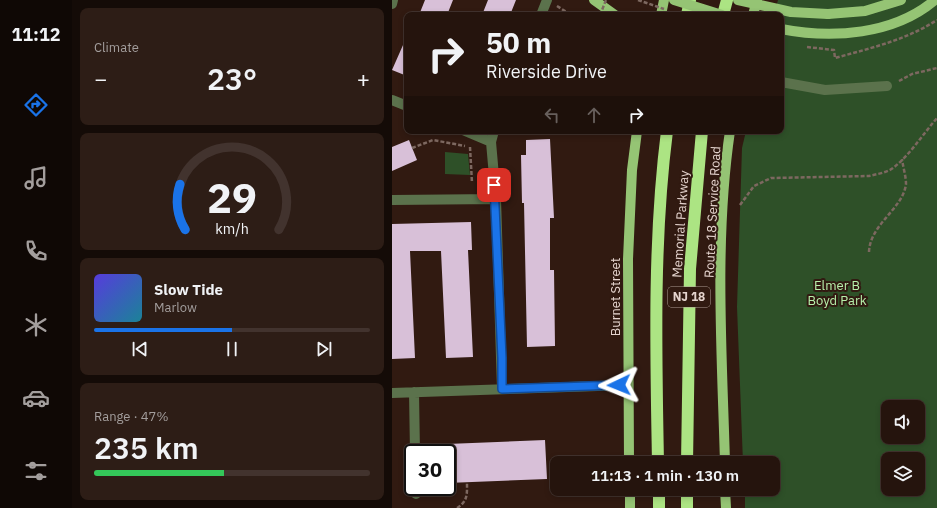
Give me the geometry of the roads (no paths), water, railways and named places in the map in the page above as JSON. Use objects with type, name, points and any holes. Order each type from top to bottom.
[{"type":"highway","points":[[688,12],[690,0]]},
{"type":"highway","points":[[724,12],[727,0]]},
{"type":"highway","name":"Memorial Parkway","points":[[658,456],[656,279],[660,202],[667,134]]},
{"type":"highway","name":"Memorial Parkway","points":[[687,456],[690,269],[702,134]]},
{"type":"highway","points":[[659,496],[659,508]]},
{"type":"highway","points":[[687,496],[687,508]]},
{"type":"main road","points":[[594,0],[611,12]]},
{"type":"main road","points":[[674,0],[713,12]]},
{"type":"main road","points":[[738,0],[791,12],[828,14],[865,11],[901,0]]},
{"type":"main road","points":[[754,12],[757,0]]},
{"type":"main road","points":[[784,29],[822,34],[848,33],[887,26],[919,13],[935,0]]},
{"type":"main road","name":"Burnet Street","points":[[629,456],[628,260],[630,199],[636,134]]},
{"type":"main road","name":"Route 18 Service Road","points":[[725,456],[722,252],[723,202],[730,134]]},
{"type":"main road","points":[[630,496],[630,508]]},
{"type":"main road","points":[[725,496],[726,508]]},
{"type":"street","points":[[392,4],[393,0]]},
{"type":"street","points":[[541,12],[546,0]]},
{"type":"street","points":[[784,83],[825,90],[887,86]]},
{"type":"street","points":[[392,100],[404,105]]},
{"type":"street","points":[[472,134],[491,142]]},
{"type":"street","points":[[493,134],[491,142],[496,199],[502,389]]},
{"type":"street","points":[[392,200],[496,199]]},
{"type":"street","points":[[392,393],[628,385]]},
{"type":"street","points":[[414,392],[415,444]]},
{"type":"park label","name":"Elmer B Boyd Park","points":[[837,292]]}]
